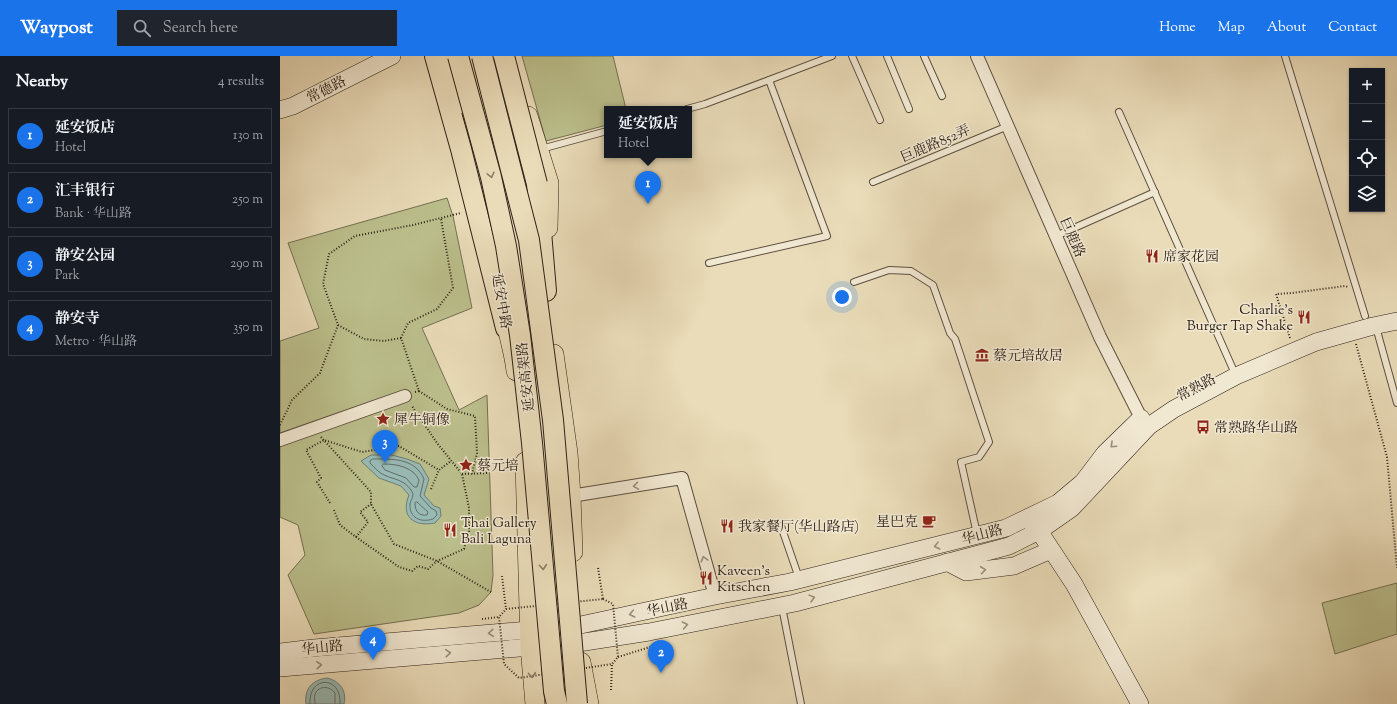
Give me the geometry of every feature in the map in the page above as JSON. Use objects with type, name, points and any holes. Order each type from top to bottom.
[{"type":"highway","points":[[435,56],[461,149],[506,328]]},
{"type":"highway","name":"延安高架路","points":[[458,56],[491,177],[506,246],[518,320],[532,443],[556,704]]},
{"type":"highway","name":"延安高架路","points":[[482,56],[529,240],[553,427],[577,704]]},
{"type":"highway","points":[[504,56],[537,184],[546,291]]},
{"type":"main road","name":"常德路","points":[[280,110],[293,106],[392,56]]},
{"type":"main road","points":[[431,56],[474,210],[487,286],[506,328]]},
{"type":"main road","name":"延安中路","points":[[446,56],[471,149],[492,241],[506,328],[515,361],[525,460],[530,638],[535,704]]},
{"type":"main road","points":[[487,56],[514,156],[546,291],[568,453],[577,634],[589,704]]},
{"type":"main road","points":[[509,56],[549,183],[546,291]]},
{"type":"main road","name":"常熟路","points":[[1039,532],[1072,508],[1145,422],[1174,409],[1234,372],[1292,342],[1370,321],[1397,319]]},
{"type":"main road","name":"常熟路","points":[[1027,517],[1058,503],[1083,482],[1105,453],[1189,390],[1316,342],[1352,332],[1370,321]]},
{"type":"main road","name":"常熟路","points":[[1039,532],[1052,532],[1079,513],[1154,434],[1184,410],[1185,402]]},
{"type":"main road","points":[[1027,517],[1039,532],[1074,584],[1140,704]]},
{"type":"main road","name":"华山路","points":[[577,634],[715,596],[799,580],[1006,528],[1027,517]]},
{"type":"main road","name":"华山路","points":[[280,668],[530,638],[577,634],[649,632],[782,606],[1009,546],[1039,532]]},
{"type":"main road","points":[[946,562],[966,572],[1014,566],[1051,550]]},
{"type":"main road","name":"华山路","points":[[280,652],[314,648],[530,638]]},
{"type":"street","name":"巨鹿路","points":[[977,56],[1100,337],[1145,422]]},
{"type":"street","points":[[280,440],[405,396]]},
{"type":"street","points":[[571,496],[682,478],[715,596]]},
{"type":"lane","points":[[692,108],[832,56]]},
{"type":"lane","points":[[852,56],[880,120]]},
{"type":"lane","points":[[887,56],[909,109]]},
{"type":"lane","points":[[924,56],[942,96]]},
{"type":"lane","points":[[1285,56],[1397,403]]},
{"type":"lane","points":[[709,263],[827,236],[769,80]]},
{"type":"lane","points":[[1119,112],[1234,372]]},
{"type":"lane","name":"巨鹿路852弄","points":[[873,182],[1008,126]]},
{"type":"lane","points":[[520,154],[604,132]]},
{"type":"lane","points":[[1056,236],[1155,192]]},
{"type":"lane","points":[[854,282],[889,270],[911,271],[932,285],[950,332],[955,339],[988,442],[979,457],[961,462],[978,535]]},
{"type":"lane","points":[[781,526],[799,580]]},
{"type":"lane","points":[[782,606],[801,704]]},
{"type":"path","points":[[401,338],[384,341],[364,339],[338,324],[323,284],[328,254],[355,236],[413,225],[474,210]]},
{"type":"path","points":[[441,218],[453,288],[437,310],[408,322],[401,338],[419,391],[447,409],[475,416],[477,453],[472,474]]},
{"type":"path","points":[[1292,342],[1276,294],[1345,286],[1350,287]]},
{"type":"path","points":[[280,425],[292,400],[320,373],[338,324]]},
{"type":"path","points":[[1352,332],[1387,457],[1397,568]]},
{"type":"path","points":[[334,510],[340,525],[399,567],[412,571],[418,566],[428,569],[437,561],[464,549],[469,532],[469,508],[462,474],[437,444],[405,396],[419,391]]},
{"type":"path","points":[[315,427],[324,440],[371,492],[371,504],[394,544],[437,561],[492,592]]},
{"type":"path","points":[[330,502],[317,482],[321,478],[306,450],[324,440],[362,452],[399,446],[439,470]]},
{"type":"path","points":[[432,489],[439,470],[452,461]]},
{"type":"path","points":[[462,474],[489,473]]},
{"type":"path","points":[[356,537],[368,522],[360,512],[371,504]]},
{"type":"path","points":[[598,568],[603,599]]},
{"type":"path","points":[[502,576],[506,609]]},
{"type":"path","points":[[618,657],[650,647]]},
{"type":"path","points":[[611,690],[612,664]]},
{"type":"green space","points":[[522,56],[613,56],[625,106],[604,106],[604,126],[546,141]]},
{"type":"green space","points":[[447,198],[453,216],[472,308],[422,328],[459,410],[487,395],[493,575],[491,592],[479,605],[459,613],[314,634],[288,575],[305,555],[298,525],[280,517],[280,341],[319,328],[288,243]]},
{"type":"green space","points":[[1397,583],[1397,634],[1335,654],[1322,603]]},
{"type":"water","points":[[371,455],[392,455],[420,464],[429,479],[424,495],[434,506],[440,508],[441,516],[435,523],[427,524],[415,522],[411,519],[406,509],[409,495],[401,486],[379,478],[361,461]]},
{"type":"water","points":[[327,678],[332,679],[342,687],[345,699],[344,704],[306,704],[306,694],[310,686],[317,681]]},
{"type":"place","name":"延安饭店","points":[[648,204]]},
{"type":"place","name":"席家花园","points":[[1152,256]]},
{"type":"place","name":"Charlie's Burger Tap Shake","points":[[1304,317]]},
{"type":"place","name":"蔡元培故居","points":[[982,355]]},
{"type":"place","name":"犀牛铜像","points":[[383,419]]},
{"type":"place","name":"常熟路华山路","points":[[1203,427]]},
{"type":"place","name":"静安公园","points":[[385,463]]},
{"type":"place","name":"蔡元培","points":[[466,465]]},
{"type":"place","name":"星巴克","points":[[929,521]]},
{"type":"place","name":"我家餐厅(华山路店)","points":[[727,526]]},
{"type":"place","name":"Thai Gallery Bali Laguna","points":[[450,530]]},
{"type":"place","name":"Kaveen's Kitschen","points":[[706,578]]},
{"type":"place","name":"静安寺","points":[[373,660]]},
{"type":"place","name":"汇丰银行","points":[[661,673]]}]
